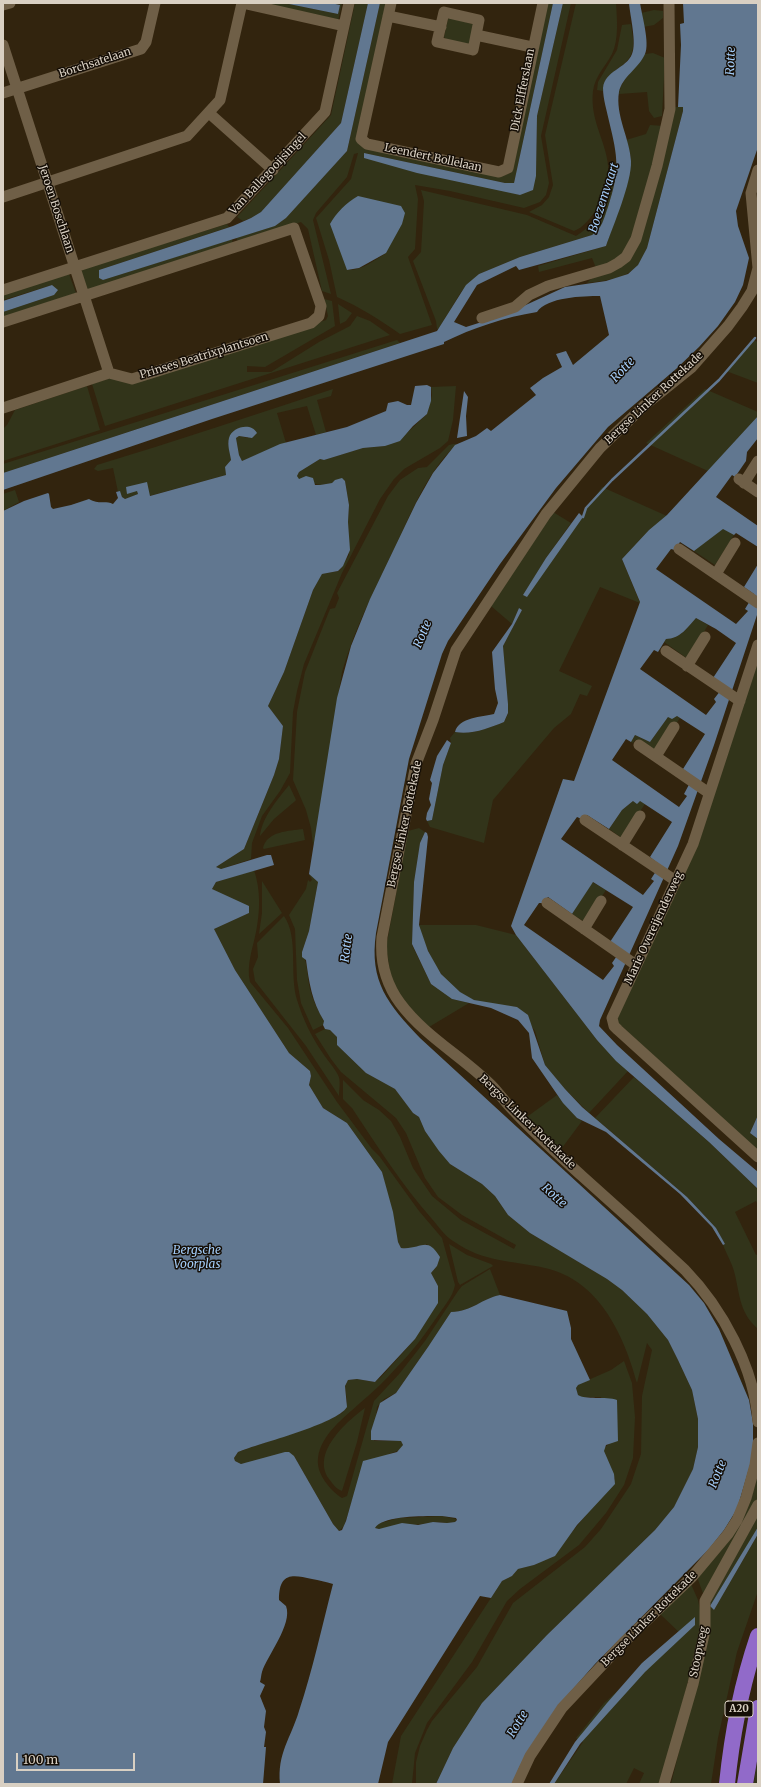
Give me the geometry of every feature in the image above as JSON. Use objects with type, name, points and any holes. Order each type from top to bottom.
[{"type":"highway","name":"A20","points":[[726,1784],[738,1712],[745,1680],[758,1636]]},
{"type":"highway","name":"A20","points":[[745,1784],[752,1734],[758,1708]]},
{"type":"street","points":[[3,5],[10,3]]},
{"type":"street","name":"Borchsatelaan","points":[[3,93],[141,49],[146,42],[155,3]]},
{"type":"street","points":[[3,197],[182,139],[191,133],[220,100],[224,90],[242,3],[344,26]]},
{"type":"street","name":"Van Ballegooijsingel","points":[[3,290],[227,218],[325,112],[349,3]]},
{"type":"street","points":[[391,3],[388,16],[441,27]]},
{"type":"street","name":"Dick Elfferslaan","points":[[499,172],[508,168],[542,3]]},
{"type":"street","points":[[482,318],[515,307],[529,295],[548,286],[604,270],[618,263],[631,250],[639,230],[657,166],[670,109],[669,3]]},
{"type":"street","points":[[444,12],[479,20],[473,50],[438,42],[441,27],[444,12]]},
{"type":"street","name":"Leendert Bollelaan","points":[[388,16],[361,139],[367,144],[499,172]]},
{"type":"street","points":[[476,35],[532,47]]},
{"type":"street","name":"Jeroen Boschlaan","points":[[3,45],[109,373]]},
{"type":"street","points":[[209,113],[273,170]]},
{"type":"street","name":"Bergse Linker Rottekade","points":[[758,170],[751,193],[758,268],[752,291],[742,307],[728,326],[691,368],[645,405],[600,448],[546,514],[456,650],[433,720],[416,764],[382,937],[381,953],[384,971],[392,990],[400,1003],[414,1018],[493,1088],[542,1138],[685,1270],[702,1288],[726,1323],[749,1376],[754,1391],[758,1422]]},
{"type":"street","name":"Prinses Beatrixplantsoen","points":[[84,296],[294,228],[321,301],[319,316],[311,323],[132,379],[109,373]]},
{"type":"street","points":[[3,322],[84,296]]},
{"type":"street","points":[[3,408],[109,373]]},
{"type":"street","points":[[758,461],[742,481],[758,492]]},
{"type":"street","points":[[716,574],[735,543]]},
{"type":"street","points":[[679,549],[754,600]]},
{"type":"street","points":[[687,666],[705,637]]},
{"type":"street","name":"Marie Overeijenderweg","points":[[758,645],[736,699],[705,790],[693,844],[672,879],[633,963],[612,1018],[614,1026],[758,1157]]},
{"type":"street","points":[[666,652],[736,699]]},
{"type":"street","points":[[656,756],[674,728]]},
{"type":"street","points":[[639,745],[705,790]]},
{"type":"street","points":[[622,845],[640,816]]},
{"type":"street","points":[[585,820],[672,879]]},
{"type":"street","points":[[584,929],[601,901]]},
{"type":"street","points":[[546,904],[633,963]]},
{"type":"street","name":"Bergse Linker Rottekade","points":[[517,1784],[530,1756],[562,1708],[623,1643],[692,1577],[728,1534],[737,1520],[746,1498],[755,1465],[758,1443]]},
{"type":"street","name":"Stoopweg","points":[[664,1784],[692,1684],[705,1630],[705,1601],[758,1505]]},
{"type":"green space","points":[[255,3],[284,3],[338,14],[340,5],[331,3],[342,3],[338,21]]},
{"type":"green space","points":[[355,3],[368,3],[341,123],[261,212],[243,221],[237,217],[331,115]]},
{"type":"green space","points":[[380,3],[386,3],[357,140],[500,176],[511,173],[547,3],[553,3],[514,183],[505,183],[364,153],[520,195],[536,176],[537,116],[563,3],[571,3],[541,136],[549,183],[546,195],[540,202],[524,208],[450,191],[415,185],[418,199],[415,249],[408,257],[432,325],[400,334],[370,314],[337,297],[329,260],[316,218],[351,179],[358,153],[354,154],[347,177],[316,213],[313,220],[331,294],[322,291],[308,229],[301,222],[239,243],[236,238],[275,226],[286,218],[347,151]],"holes":[[[386,253],[373,262],[353,270],[348,270],[344,260]]]},
{"type":"green space","points":[[576,3],[616,3],[617,29],[616,42],[612,54],[598,76],[593,91],[593,107],[596,121],[608,161],[608,175],[605,191],[590,219],[574,231],[529,212],[542,205],[549,197],[553,185],[545,135]]},
{"type":"green space","points":[[654,10],[663,11],[663,18],[654,25],[643,27],[641,13]]},
{"type":"green space","points":[[450,17],[475,25],[471,42],[468,44],[447,40],[444,37],[448,19]]},
{"type":"green space","points":[[631,24],[633,46],[629,58],[608,78],[603,91],[597,90],[598,82],[617,50],[622,25]]},
{"type":"green space","points":[[653,53],[665,58],[662,116],[654,118],[649,111],[647,92],[619,94],[626,78],[645,54]]},
{"type":"green space","points":[[669,107],[683,107],[683,111],[647,248],[642,259],[633,270],[621,276],[587,283],[591,279],[630,258]]},
{"type":"green space","points":[[650,125],[663,126],[641,218],[620,259],[596,268],[592,258],[539,272],[538,266],[606,246],[630,171],[631,157],[626,140],[646,134]]},
{"type":"green space","points":[[617,163],[606,216],[599,231],[592,235],[520,257],[479,274],[461,292],[437,329],[436,321],[413,261],[421,252],[424,201],[421,190],[527,215],[576,236],[585,230],[599,214],[608,196],[611,185],[613,164]]},
{"type":"green space","points":[[227,224],[229,227],[99,270],[99,278],[103,280],[232,239],[233,245],[87,291],[81,269]]},
{"type":"green space","points":[[69,274],[76,293],[3,318],[3,312],[54,295],[52,285],[3,300],[3,293]]},
{"type":"green space","points":[[324,299],[332,301],[335,326],[265,367],[247,366],[247,372],[271,372],[319,342],[350,326],[357,316],[370,321],[390,335],[105,426],[92,384],[111,378],[136,382],[326,320],[328,316]]},
{"type":"green space","points":[[338,304],[352,313],[346,321],[340,324]]},
{"type":"green space","points":[[397,340],[400,343],[3,473],[3,464]]},
{"type":"green space","points":[[753,340],[758,342],[758,383],[726,371]]},
{"type":"green space","points":[[87,386],[100,430],[3,461],[3,429],[7,425],[15,410]]},
{"type":"green space","points":[[456,386],[453,420],[448,441],[440,448],[404,469],[394,479],[380,499],[342,573],[304,664],[293,712],[290,773],[280,791],[262,816],[252,843],[251,859],[221,869],[216,867],[244,849],[274,775],[279,759],[283,726],[268,706],[284,672],[313,590],[322,574],[339,571],[349,555],[349,505],[345,481],[320,485],[298,479],[297,476],[299,472],[320,459],[324,460],[363,448],[385,446],[408,432],[427,414],[432,395],[431,387]]},
{"type":"green space","points":[[333,389],[331,396],[317,400],[326,432],[316,435],[307,406],[277,413],[286,443],[242,461],[239,455],[236,438],[239,436],[248,438],[248,427],[228,442],[231,460],[225,467],[226,475],[149,496],[137,491],[138,494],[125,499],[122,497],[120,492],[118,492],[113,468],[98,471],[94,469],[97,465]]},
{"type":"green space","points":[[705,389],[758,412],[758,416],[708,471],[646,443]]},
{"type":"green space","points":[[457,444],[436,467],[420,494],[352,641],[342,672],[316,835],[313,845],[311,828],[306,810],[293,780],[297,712],[305,672],[330,609],[335,608],[339,598],[337,593],[388,496],[400,480],[418,468],[427,467],[449,445]]},
{"type":"green space","points":[[602,487],[667,516],[649,530],[622,559],[640,603],[600,587],[559,671],[592,686],[587,696],[580,694],[571,714],[554,728],[493,800],[484,843],[430,827],[427,821],[432,820],[443,765],[451,743],[450,738],[455,732],[474,732],[504,722],[508,714],[503,646],[522,610],[519,608],[512,624],[491,606],[553,512],[571,523],[546,558],[532,581],[550,561]]},
{"type":"green space","points":[[15,490],[19,502],[3,511],[3,494]]},
{"type":"green space","points":[[723,528],[734,535],[715,565],[694,551]]},
{"type":"green space","points":[[696,618],[708,625],[688,659],[664,642],[666,639],[680,635]]},
{"type":"green space","points":[[758,653],[758,1115],[750,1133],[758,1139],[758,1152],[616,1021],[696,839]]},
{"type":"green space","points":[[677,716],[680,718],[655,754],[635,740],[633,743],[631,742],[635,735],[650,742],[668,717]]},
{"type":"green space","points":[[289,785],[296,800],[274,819],[260,836],[261,829],[267,815]]},
{"type":"green space","points":[[633,801],[640,801],[645,804],[622,838],[609,829],[622,810]]},
{"type":"green space","points":[[419,828],[425,832],[420,843],[414,882],[412,945],[431,984],[452,999],[469,1003],[429,1027],[415,1014],[397,992],[390,972],[386,947],[408,831]]},
{"type":"green space","points":[[303,829],[305,840],[263,848],[265,842],[274,835],[285,831]]},
{"type":"green space","points":[[254,870],[259,893],[259,909],[256,932],[249,963],[250,982],[288,1028],[337,1102],[372,1149],[380,1157],[419,1211],[442,1238],[455,1285],[448,1300],[414,1348],[375,1390],[334,1427],[324,1441],[318,1458],[319,1470],[325,1481],[337,1495],[342,1498],[347,1496],[374,1401],[400,1373],[425,1341],[462,1286],[490,1269],[500,1295],[487,1299],[471,1307],[451,1312],[396,1393],[384,1399],[377,1407],[374,1441],[401,1441],[403,1445],[400,1450],[389,1454],[353,1498],[344,1526],[339,1531],[333,1524],[294,1456],[241,1464],[235,1461],[234,1458],[238,1452],[321,1423],[342,1413],[347,1402],[345,1386],[348,1380],[357,1379],[375,1382],[381,1377],[415,1339],[438,1286],[431,1273],[437,1266],[427,1244],[412,1248],[401,1248],[398,1242],[382,1172],[347,1123],[323,1108],[309,1085],[311,1076],[310,1071],[289,1053],[235,970],[214,929],[249,913],[212,889],[216,882]]},
{"type":"green space","points":[[309,874],[318,882],[309,931],[302,952],[311,993],[324,1021],[323,1025],[313,1030],[301,1003],[297,980],[295,929],[289,915],[306,889],[308,880],[310,882],[312,880]]},
{"type":"green space","points":[[262,881],[282,913],[259,934],[262,913]]},
{"type":"green space","points":[[592,882],[606,890],[585,922],[572,914]]},
{"type":"green space","points":[[284,916],[289,925],[293,945],[294,979],[297,1000],[311,1034],[339,1077],[339,1096],[306,1046],[255,981],[253,969],[258,957],[257,943]]},
{"type":"green space","points":[[419,925],[476,925],[516,935],[597,1040],[628,1071],[589,1113],[565,1089],[545,1065],[535,1031],[517,1007],[479,1002],[463,995],[453,987],[438,969],[422,936]]},
{"type":"green space","points":[[325,1029],[330,1030],[337,1037],[337,1045],[366,1073],[395,1089],[413,1113],[419,1117],[425,1131],[450,1164],[482,1184],[495,1196],[508,1215],[530,1233],[607,1279],[622,1290],[647,1314],[668,1340],[678,1360],[692,1390],[698,1419],[698,1447],[693,1469],[674,1507],[655,1530],[547,1635],[482,1703],[453,1748],[436,1784],[416,1784],[416,1762],[420,1746],[432,1721],[477,1667],[513,1603],[585,1547],[601,1529],[631,1484],[641,1454],[642,1396],[652,1350],[647,1343],[637,1383],[625,1346],[616,1329],[606,1312],[594,1297],[580,1284],[564,1274],[545,1268],[487,1257],[465,1248],[447,1236],[410,1193],[352,1108],[343,1099],[343,1080],[363,1100],[379,1110],[391,1121],[400,1137],[413,1168],[432,1196],[461,1220],[514,1249],[516,1245],[462,1215],[438,1197],[425,1178],[406,1133],[396,1118],[341,1072],[331,1059],[315,1034]]},
{"type":"green space","points":[[634,1077],[709,1142],[758,1189],[758,1205],[756,1201],[735,1212],[756,1255],[758,1254],[758,1329],[744,1311],[734,1271],[723,1245],[725,1244],[716,1228],[687,1197],[595,1118]]},
{"type":"green space","points":[[557,1095],[577,1118],[582,1121],[559,1152],[524,1119]]},
{"type":"green space","points":[[449,1244],[467,1255],[493,1266],[460,1285]]},
{"type":"green space","points":[[624,1361],[632,1383],[635,1417],[633,1458],[624,1485],[606,1513],[579,1545],[520,1589],[507,1601],[472,1662],[427,1723],[415,1753],[412,1784],[392,1784],[401,1736],[502,1581],[512,1576],[518,1569],[534,1565],[542,1560],[551,1558],[615,1479],[604,1454],[604,1448],[610,1443],[601,1397],[581,1397],[578,1395],[576,1388],[577,1385],[611,1370]]},
{"type":"green space","points":[[365,1408],[357,1442],[342,1491],[336,1488],[329,1479],[325,1469],[324,1459],[327,1449],[333,1439],[349,1421]]},
{"type":"green space","points":[[758,1473],[758,1500],[704,1596],[697,1577],[728,1541],[736,1529],[749,1503]]},
{"type":"green space","points":[[758,1513],[758,1528],[710,1606],[714,1610],[758,1534],[758,1591],[737,1652],[718,1738],[711,1784],[671,1784],[701,1662],[707,1606]]},
{"type":"green space","points":[[442,1516],[456,1519],[455,1522],[439,1522],[379,1529],[375,1528],[377,1524],[399,1518]]},
{"type":"green space","points":[[691,1584],[698,1600],[702,1621],[662,1784],[639,1784],[644,1773],[634,1768],[626,1784],[554,1784],[583,1742],[576,1738],[604,1703],[681,1634],[660,1614]]},
{"type":"green space","points":[[758,1755],[758,1784],[754,1784],[754,1781]]},
{"type":"water","points":[[284,3],[331,3],[340,5],[338,14]]},
{"type":"water","points":[[368,3],[380,3],[347,151],[286,218],[275,226],[103,280],[99,278],[99,270],[233,226],[261,212],[341,123]]},
{"type":"water","points":[[553,3],[563,3],[537,116],[536,176],[533,190],[520,195],[417,173],[364,158],[364,153],[505,183],[514,183]]},
{"type":"water","name":"Rotte","points":[[629,3],[640,3],[647,43],[645,54],[639,64],[623,82],[619,92],[619,109],[631,161],[625,192],[606,246],[519,270],[516,266],[477,285],[454,322],[466,327],[504,315],[565,287],[606,281],[628,274],[638,265],[647,248],[683,111],[683,107],[678,107],[681,45],[680,24],[684,23],[683,3],[758,3],[758,147],[736,211],[738,226],[749,258],[743,285],[735,302],[718,326],[699,347],[676,369],[608,427],[556,488],[500,564],[448,641],[442,654],[409,759],[376,933],[375,965],[378,979],[390,1003],[420,1038],[689,1285],[704,1303],[719,1329],[749,1400],[753,1423],[753,1455],[737,1509],[724,1530],[709,1549],[595,1664],[566,1697],[520,1766],[512,1784],[436,1784],[453,1748],[482,1703],[547,1635],[655,1530],[674,1507],[693,1469],[698,1447],[698,1419],[692,1390],[678,1360],[668,1340],[647,1314],[622,1290],[607,1279],[530,1233],[508,1215],[495,1196],[482,1184],[450,1164],[425,1131],[419,1117],[413,1113],[395,1089],[366,1073],[337,1045],[337,1037],[330,1030],[325,1029],[323,1025],[324,1021],[312,992],[306,960],[302,957],[302,952],[309,931],[318,882],[309,874],[337,698],[351,646],[370,599],[416,503],[433,473],[455,445],[476,436],[487,428],[491,431],[536,395],[530,388],[543,378],[562,367],[556,354],[566,351],[573,365],[609,335],[600,296],[584,296],[557,300],[542,307],[537,312],[489,324],[455,337],[444,342],[444,344],[212,419],[3,490],[3,473],[437,331],[466,285],[479,274],[520,257],[595,233],[602,223],[605,215],[612,194],[616,173],[616,155],[604,101],[603,88],[611,73],[625,63],[632,54],[634,36]]},
{"type":"water","points":[[358,196],[401,206],[405,213],[402,224],[386,253],[359,268],[347,270],[330,224],[342,208]]},
{"type":"water","points":[[52,285],[58,290],[54,295],[3,312],[3,301]]},
{"type":"water","name":"Bergsche Voorplas","points":[[427,385],[431,387],[431,401],[427,414],[413,426],[400,441],[385,446],[363,448],[324,460],[320,459],[299,472],[297,476],[299,479],[306,476],[313,478],[315,485],[332,483],[335,480],[342,478],[345,481],[349,505],[348,522],[350,550],[343,566],[338,571],[322,574],[313,590],[284,672],[268,706],[283,726],[279,759],[244,849],[216,867],[221,869],[267,855],[271,855],[274,865],[216,882],[212,889],[249,906],[249,913],[214,929],[235,970],[289,1053],[310,1071],[311,1076],[309,1085],[323,1108],[347,1123],[382,1172],[393,1212],[398,1242],[401,1248],[427,1245],[435,1250],[440,1257],[437,1266],[431,1273],[438,1286],[438,1303],[415,1339],[375,1382],[357,1379],[348,1380],[345,1386],[347,1407],[340,1413],[329,1420],[314,1426],[238,1452],[234,1458],[235,1461],[241,1464],[289,1452],[294,1456],[333,1524],[339,1531],[342,1530],[346,1521],[363,1461],[397,1452],[403,1445],[401,1441],[371,1440],[371,1431],[380,1403],[396,1393],[451,1312],[471,1307],[487,1299],[500,1295],[567,1311],[571,1328],[571,1339],[590,1380],[578,1385],[576,1388],[578,1395],[617,1400],[618,1441],[606,1445],[604,1451],[614,1474],[615,1484],[577,1525],[555,1556],[534,1565],[518,1569],[512,1576],[502,1581],[491,1598],[480,1596],[388,1742],[378,1784],[280,1784],[281,1763],[285,1746],[296,1721],[304,1695],[333,1584],[305,1577],[292,1576],[284,1580],[281,1585],[279,1600],[286,1606],[286,1622],[283,1631],[265,1665],[260,1682],[265,1685],[260,1696],[266,1711],[264,1747],[266,1747],[263,1784],[3,1784],[3,511],[24,501],[48,493],[51,507],[53,509],[89,499],[96,502],[107,502],[113,504],[118,498],[116,492],[120,491],[122,497],[125,499],[138,494],[137,491],[127,494],[126,487],[147,482],[150,496],[226,475],[225,467],[231,460],[228,446],[229,438],[234,431],[242,427],[251,428],[257,433],[252,438],[239,436],[236,438],[239,455],[242,461],[280,444],[347,427],[386,411],[388,403],[398,401],[411,405],[415,386]],"holes":[[[427,1516],[456,1518],[457,1520],[455,1522],[447,1523],[433,1522],[418,1525],[402,1523],[379,1529],[375,1528],[379,1524],[396,1518]]]},
{"type":"water","points":[[464,391],[468,397],[466,416],[467,436],[457,438]]},
{"type":"water","points":[[758,416],[758,438],[747,452],[746,461],[735,477],[732,475],[716,497],[758,526],[758,547],[736,533],[734,535],[723,529],[694,551],[680,542],[675,550],[671,549],[656,569],[736,624],[748,611],[745,609],[754,594],[744,587],[758,564],[758,612],[714,745],[678,846],[600,1020],[599,1026],[617,1045],[719,1139],[758,1172],[758,1189],[709,1142],[616,1061],[597,1040],[516,935],[511,926],[563,779],[574,781],[640,602],[622,559],[649,530],[667,515]],"holes":[[[696,618],[716,629],[736,643],[713,678],[724,686],[714,699],[716,702],[706,715],[640,669],[654,650],[658,652],[666,639],[680,635]],[[677,716],[705,734],[683,769],[693,777],[684,794],[687,796],[679,807],[612,760],[626,739],[631,742],[635,735],[650,742],[668,717],[672,719]],[[633,801],[637,804],[640,801],[672,822],[650,857],[660,865],[651,879],[654,881],[643,895],[561,839],[577,817],[584,820],[587,815],[609,829],[622,810]],[[593,882],[633,907],[610,942],[621,950],[612,963],[614,966],[603,980],[524,925],[539,903],[543,903],[548,897],[572,914]]]},
{"type":"water","points":[[579,513],[583,517],[527,597],[523,595],[546,558]]},
{"type":"water","points":[[519,608],[522,610],[503,646],[508,704],[508,713],[504,722],[474,732],[455,732],[461,723],[472,718],[494,714],[498,703],[495,689],[492,652],[512,624]]},
{"type":"water","points":[[447,740],[451,743],[443,765],[432,820],[427,821],[427,813],[431,805],[429,799],[432,783],[430,780],[437,756]]},
{"type":"water","points":[[425,832],[427,833],[428,837],[419,925],[428,951],[441,974],[460,992],[474,1000],[517,1007],[528,1015],[545,1065],[565,1089],[582,1107],[687,1197],[716,1228],[725,1244],[723,1245],[712,1227],[680,1194],[606,1132],[577,1118],[563,1103],[532,1058],[529,1033],[518,1020],[491,1008],[452,999],[431,984],[412,944],[414,882],[420,843]]},
{"type":"water","points":[[758,1115],[758,1139],[750,1133]]},
{"type":"water","points":[[758,1527],[758,1534],[714,1610],[710,1606]]},
{"type":"water","points":[[695,1617],[695,1625],[645,1672],[580,1744],[554,1784],[549,1784],[575,1742],[607,1703],[642,1663]]},
{"type":"waterway","points":[[583,517],[586,508],[612,480],[719,380],[755,338]]},
{"type":"water label","name":"Boezemvaart","points":[[604,198]]}]
